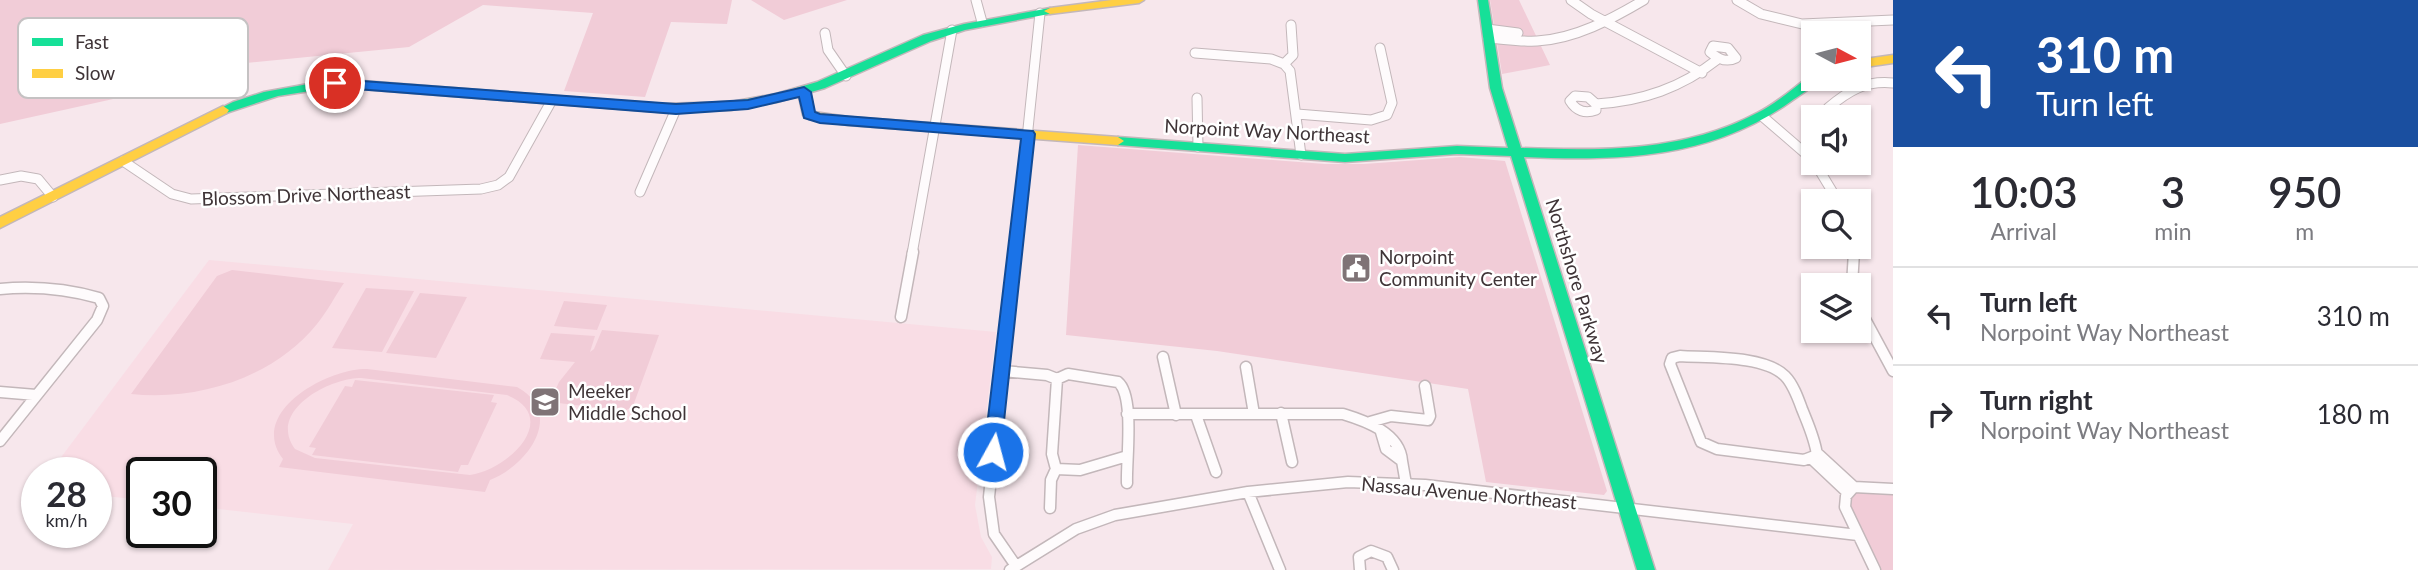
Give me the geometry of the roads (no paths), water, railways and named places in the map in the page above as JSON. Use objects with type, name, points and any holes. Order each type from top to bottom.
[{"type":"street","points":[[976,0],[982,22]]},
{"type":"street","points":[[0,223],[236,104],[256,96],[298,87],[328,84],[367,85],[676,109],[748,105],[804,92],[952,30],[982,22],[1139,0]]},
{"type":"street","name":"Northshore Parkway","points":[[1483,0],[1496,88],[1646,570]]},
{"type":"street","points":[[1571,0],[1702,73]]},
{"type":"street","points":[[1488,33],[1544,41],[1577,34],[1609,22],[1644,0]]},
{"type":"street","points":[[1737,0],[1762,13],[1808,25],[1872,19],[1893,20]]},
{"type":"street","points":[[1013,568],[994,534],[989,497],[1040,13]]},
{"type":"street","points":[[1284,64],[1293,55],[1291,25]]},
{"type":"street","points":[[901,317],[952,30]]},
{"type":"street","points":[[825,33],[828,50],[846,76]]},
{"type":"street","points":[[1297,114],[1371,120],[1383,117],[1391,111],[1392,103],[1380,48]]},
{"type":"street","points":[[1195,53],[1271,59],[1284,64],[1290,71],[1301,155]]},
{"type":"street","points":[[1597,104],[1629,102],[1655,96],[1684,84],[1718,59]]},
{"type":"street","points":[[1871,62],[1893,59]]},
{"type":"street","points":[[1832,105],[1852,90],[1875,82],[1893,83]]},
{"type":"street","name":"Norpoint Way Northeast","points":[[804,92],[807,111],[814,117],[1345,158],[1457,150],[1587,155],[1668,148],[1721,134],[1762,116],[1801,88]]},
{"type":"street","points":[[1197,98],[1198,147]]},
{"type":"street","name":"Blossom Drive Northeast","points":[[123,162],[139,175],[173,194],[191,198],[466,190],[498,185],[513,170],[552,100]]},
{"type":"street","points":[[640,192],[676,109]]},
{"type":"street","points":[[1762,116],[1801,147]]},
{"type":"street","points":[[0,180],[33,177],[41,181],[53,197]]},
{"type":"street","points":[[0,289],[40,289],[95,296],[103,306],[97,320],[0,442]]},
{"type":"street","points":[[1871,330],[1893,371]]},
{"type":"street","points":[[1680,356],[1763,364],[1777,370],[1787,381],[1816,445],[1814,456],[1804,460],[1717,449],[1705,445],[1695,432],[1670,363],[1672,358],[1680,356]]},
{"type":"street","points":[[1163,357],[1176,415]]},
{"type":"street","points":[[1246,366],[1254,414]]},
{"type":"street","points":[[1003,371],[1047,375],[1056,379],[1068,374],[1118,382],[1126,392],[1126,483]]},
{"type":"street","points":[[1050,508],[1051,480],[1056,469],[1052,454],[1056,379]]},
{"type":"street","points":[[1370,422],[1385,415],[1428,421],[1430,416],[1426,386]]},
{"type":"street","points":[[0,392],[36,395]]},
{"type":"street","points":[[1127,414],[1329,412],[1370,422],[1381,432],[1386,449],[1402,461],[1406,484]]},
{"type":"street","points":[[1281,413],[1292,462]]},
{"type":"street","points":[[1196,415],[1216,472]]},
{"type":"street","points":[[1814,456],[1851,489],[1893,489]]},
{"type":"street","points":[[1056,469],[1072,472],[1124,457]]},
{"type":"street","name":"Nassau Avenue Northeast","points":[[1013,568],[1076,529],[1115,515],[1248,492],[1348,482],[1406,484],[1858,535]]},
{"type":"street","points":[[1851,489],[1845,507],[1875,570]]},
{"type":"street","points":[[1248,492],[1280,570]]},
{"type":"street","points":[[1360,570],[1359,557],[1371,551],[1387,557],[1393,570]]},
{"type":"place","name":"Norpoint Community Center","points":[[1356,268]]},
{"type":"place","name":"Meeker Middle School","points":[[545,402]]}]
